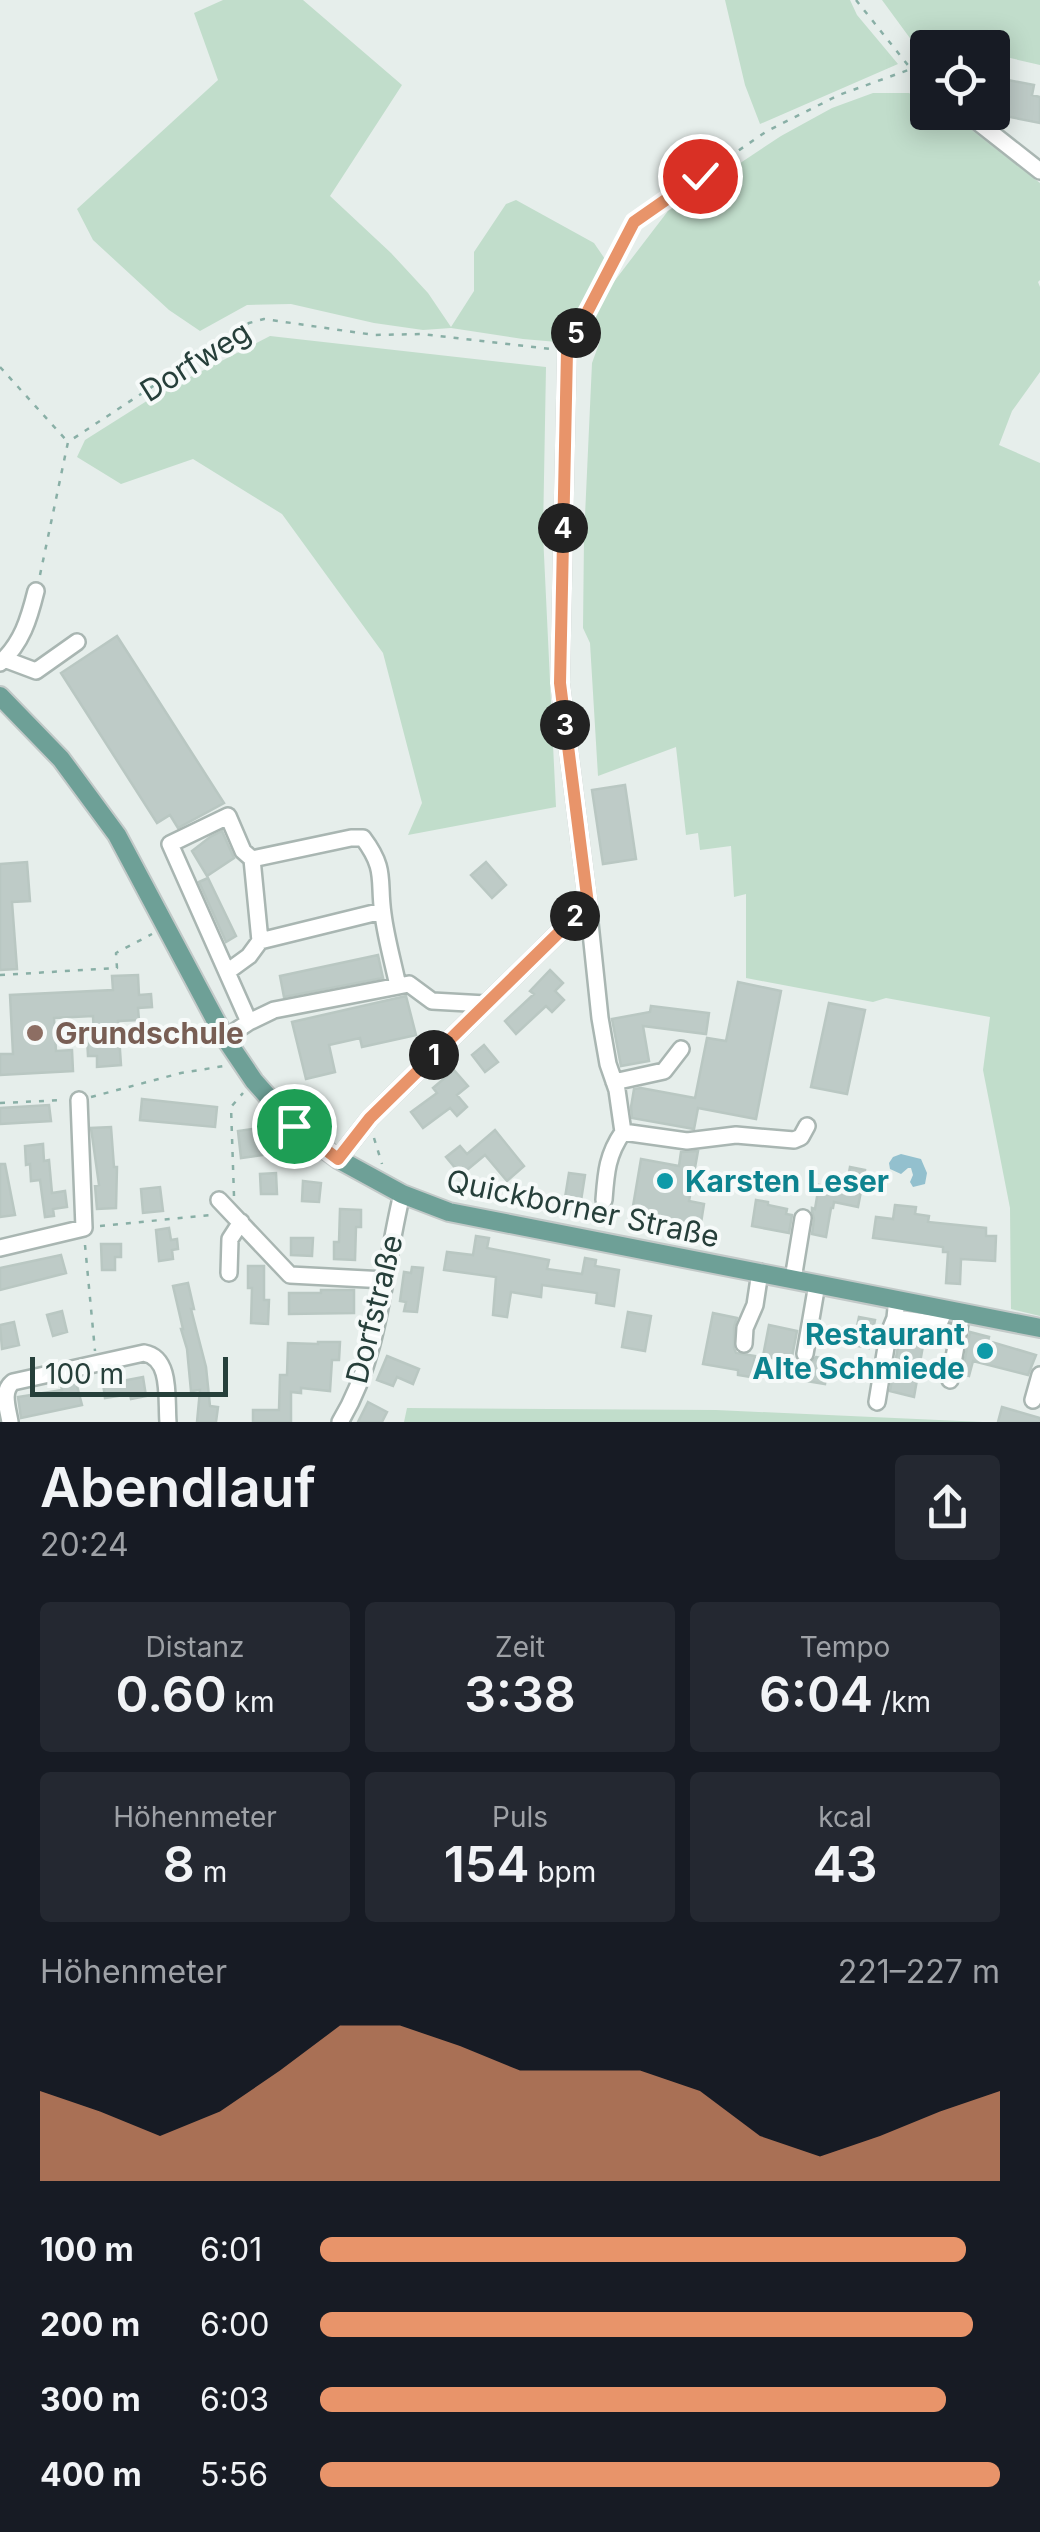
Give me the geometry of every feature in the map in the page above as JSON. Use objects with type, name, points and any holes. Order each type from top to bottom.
[{"type":"main road","name":"Quickborner Straße","points":[[0,696],[61,759],[118,835],[238,1060],[294,1126],[338,1159],[397,1191],[449,1212],[817,1284],[896,1308],[954,1310],[1040,1328]]},
{"type":"street","points":[[988,130],[1040,170]]},
{"type":"street","points":[[567,351],[560,683],[600,1018],[623,1132],[612,1147],[604,1200]]},
{"type":"street","points":[[36,591],[16,646],[2,661],[36,671],[77,642]]},
{"type":"street","points":[[249,1022],[170,844],[228,816],[243,851],[252,858],[260,941]]},
{"type":"street","points":[[252,858],[363,838],[375,854],[383,884],[382,911],[398,986]]},
{"type":"street","points":[[338,1159],[370,1118],[588,904]]},
{"type":"street","points":[[226,972],[249,956],[260,941],[382,911]]},
{"type":"street","points":[[224,1038],[274,1010],[409,984],[432,1000],[486,1004]]},
{"type":"street","points":[[614,1082],[664,1071],[681,1049]]},
{"type":"street","points":[[0,1248],[84,1228],[78,1100]]},
{"type":"street","points":[[623,1132],[687,1141],[736,1135],[794,1140],[807,1126]]},
{"type":"street","name":"Dorfstraße","points":[[340,1422],[368,1361],[386,1280],[397,1191]]},
{"type":"street","points":[[219,1200],[290,1275],[386,1280]]},
{"type":"street","points":[[793,1279],[804,1218]]},
{"type":"street","points":[[229,1273],[230,1238],[238,1219]]},
{"type":"street","points":[[744,1344],[756,1305],[760,1272]]},
{"type":"street","points":[[805,1354],[817,1284]]},
{"type":"street","points":[[878,1402],[896,1308]]},
{"type":"street","points":[[950,1380],[954,1310]]},
{"type":"street","points":[[10,1422],[6,1396],[8,1385],[13,1382],[144,1353],[159,1359],[164,1370],[168,1422]]},
{"type":"street","points":[[1032,1400],[1040,1376]]},
{"type":"path","points":[[856,0],[910,68]]},
{"type":"path","points":[[567,351],[634,222],[768,131],[839,95],[910,69]]},
{"type":"path","name":"Dorfweg","points":[[68,442],[249,323],[264,319],[374,335],[421,334],[567,351]]},
{"type":"path","points":[[0,367],[68,442],[36,591]]},
{"type":"path","points":[[0,975],[117,968],[116,953],[166,926]]},
{"type":"path","points":[[0,1103],[78,1100],[181,1073],[220,1068],[238,1060]]},
{"type":"path","points":[[96,1363],[84,1228],[201,1214],[238,1219],[232,1107],[254,1081]]},
{"type":"path","points":[[370,1118],[376,1150],[397,1191]]},
{"type":"green space","points":[[223,0],[303,0],[402,85],[330,196],[428,293],[451,327],[474,291],[474,252],[506,204],[516,200],[594,243],[607,262],[557,342],[374,323],[291,304],[247,305],[200,331],[169,310],[93,240],[77,209],[218,80],[194,13]]},
{"type":"green space","points":[[725,0],[850,0],[857,15],[898,64],[760,124],[745,85]]},
{"type":"green space","points":[[882,0],[1040,0],[1040,65],[1010,58],[1010,30],[910,30],[910,38]]},
{"type":"green space","points":[[873,93],[909,93],[910,130],[972,130],[1040,183],[1040,372],[1012,411],[999,445],[1040,463],[1040,1316],[1011,1309],[1010,1208],[983,1070],[990,1017],[886,998],[873,1002],[746,978],[746,894],[734,897],[731,846],[700,850],[698,833],[686,835],[676,747],[598,776],[590,643],[583,628],[592,363],[600,341],[590,330],[603,296],[668,211],[781,136],[832,108]]},
{"type":"green space","points":[[270,336],[546,367],[543,534],[556,807],[408,835],[422,803],[383,653],[282,514],[193,459],[121,484],[77,457],[85,440],[161,392]]},
{"type":"green space","points":[[407,1408],[716,1410],[983,1422],[404,1422]]},
{"type":"water","points":[[901,1154],[921,1159],[927,1173],[925,1184],[913,1187],[911,1168],[901,1174],[890,1169],[893,1157]]},
{"type":"building","points":[[1010,80],[1034,85],[1032,95],[1040,97],[1040,123],[1010,117]]},
{"type":"building","points":[[117,636],[224,803],[178,828],[170,815],[157,823],[61,673]]},
{"type":"building","points":[[625,785],[636,859],[603,864],[592,790]]},
{"type":"building","points":[[222,831],[234,858],[207,876],[192,851]]},
{"type":"building","points":[[27,862],[30,901],[12,902],[17,969],[0,970],[0,864]]},
{"type":"building","points":[[486,862],[506,885],[492,898],[471,875]]},
{"type":"building","points":[[208,878],[236,936],[226,942],[199,882]]},
{"type":"building","points":[[378,955],[383,978],[284,997],[280,976]]},
{"type":"building","points":[[550,970],[563,983],[555,991],[564,1000],[552,1012],[546,1006],[516,1034],[505,1021],[534,994],[530,991]]},
{"type":"building","points":[[138,975],[139,995],[151,994],[152,1007],[138,1008],[139,1020],[118,1021],[121,1065],[97,1067],[97,1056],[88,1056],[87,1038],[94,1038],[93,1016],[54,1018],[56,1051],[72,1050],[73,1071],[0,1075],[0,1054],[13,1054],[10,995],[113,990],[112,976]]},
{"type":"building","points":[[738,982],[781,991],[756,1119],[698,1108],[694,1129],[632,1118],[634,1089],[695,1098],[707,1038],[726,1041]]},
{"type":"building","points":[[406,996],[416,1035],[362,1047],[360,1038],[329,1045],[335,1072],[306,1079],[292,1022]]},
{"type":"building","points":[[829,1003],[865,1010],[847,1094],[811,1087]]},
{"type":"building","points":[[651,1006],[709,1013],[706,1034],[643,1026],[649,1061],[621,1066],[612,1019],[650,1012]]},
{"type":"building","points":[[484,1045],[498,1062],[485,1072],[472,1055]]},
{"type":"building","points":[[454,1070],[468,1086],[457,1095],[467,1107],[457,1116],[450,1108],[423,1128],[411,1112],[437,1093],[433,1088]]},
{"type":"building","points":[[142,1099],[217,1107],[215,1127],[140,1120]]},
{"type":"building","points":[[49,1105],[51,1121],[0,1124],[0,1108]]},
{"type":"building","points":[[111,1127],[117,1167],[116,1208],[97,1209],[95,1186],[99,1185],[91,1128]]},
{"type":"building","points":[[260,1128],[263,1155],[241,1158],[238,1131]]},
{"type":"building","points":[[495,1130],[524,1166],[507,1181],[485,1155],[461,1175],[446,1157],[460,1146],[467,1154]]},
{"type":"building","points":[[43,1144],[44,1161],[49,1160],[52,1193],[65,1191],[67,1207],[53,1209],[54,1216],[45,1217],[40,1180],[31,1181],[25,1146]]},
{"type":"building","name":"Karsten Leser","points":[[698,1151],[689,1201],[704,1204],[700,1229],[631,1218],[641,1159],[679,1166],[681,1152]]},
{"type":"building","points":[[0,1164],[5,1164],[15,1215],[0,1217]]},
{"type":"building","points":[[850,1167],[865,1170],[858,1207],[834,1202],[826,1237],[812,1234],[812,1208],[815,1209],[819,1185],[846,1190]]},
{"type":"building","points":[[276,1173],[277,1194],[261,1194],[260,1174]]},
{"type":"building","points":[[569,1173],[585,1175],[580,1207],[564,1204]]},
{"type":"building","points":[[303,1181],[321,1183],[319,1202],[302,1201]]},
{"type":"building","points":[[160,1187],[163,1211],[143,1213],[141,1189]]},
{"type":"building","points":[[756,1200],[787,1209],[786,1214],[792,1215],[789,1233],[752,1226]]},
{"type":"building","points":[[895,1205],[916,1207],[915,1214],[929,1216],[928,1222],[986,1228],[986,1236],[996,1236],[995,1261],[961,1259],[960,1284],[946,1283],[948,1252],[943,1252],[943,1247],[873,1238],[876,1217],[893,1219]]},
{"type":"building","points":[[340,1209],[361,1210],[355,1260],[334,1259]]},
{"type":"building","points":[[169,1228],[171,1240],[177,1239],[178,1249],[172,1250],[173,1259],[159,1261],[156,1230]]},
{"type":"building","points":[[476,1236],[489,1238],[487,1248],[549,1260],[547,1269],[582,1274],[585,1258],[596,1260],[595,1266],[619,1270],[614,1306],[596,1303],[597,1293],[542,1285],[541,1297],[511,1292],[507,1317],[493,1315],[496,1277],[444,1270],[447,1252],[473,1255]]},
{"type":"building","points":[[291,1238],[313,1238],[312,1256],[291,1255]]},
{"type":"building","points":[[101,1244],[121,1244],[115,1270],[102,1270]]},
{"type":"building","points":[[61,1255],[66,1273],[0,1290],[0,1268]]},
{"type":"building","points":[[248,1266],[264,1266],[268,1324],[251,1323]]},
{"type":"building","points":[[412,1267],[423,1268],[417,1312],[404,1311],[406,1302],[400,1301],[404,1272],[411,1273]]},
{"type":"building","points":[[188,1283],[210,1406],[218,1407],[216,1422],[197,1422],[200,1390],[191,1391],[187,1349],[173,1286]]},
{"type":"building","points":[[354,1290],[354,1313],[289,1314],[289,1293]]},
{"type":"building","points":[[62,1311],[67,1332],[53,1336],[47,1315]]},
{"type":"building","points":[[628,1312],[651,1316],[645,1351],[622,1347]]},
{"type":"building","points":[[713,1313],[737,1318],[734,1348],[736,1353],[755,1356],[751,1377],[738,1375],[738,1370],[703,1364]]},
{"type":"building","points":[[859,1317],[875,1320],[869,1348],[853,1345]]},
{"type":"building","points":[[14,1322],[19,1345],[2,1349],[0,1325]]},
{"type":"building","points":[[769,1325],[797,1331],[791,1362],[763,1356]]},
{"type":"building","points":[[970,1332],[1036,1355],[1028,1375],[973,1361],[969,1376],[962,1374]]},
{"type":"building","points":[[900,1335],[924,1340],[914,1397],[890,1391]]},
{"type":"building","points":[[340,1342],[339,1360],[332,1360],[330,1391],[301,1388],[301,1393],[291,1392],[291,1422],[253,1422],[253,1410],[279,1410],[280,1375],[287,1375],[288,1343]]},
{"type":"building","points":[[387,1356],[419,1369],[413,1384],[397,1377],[393,1386],[377,1380]]},
{"type":"building","points":[[816,1357],[829,1360],[825,1384],[806,1381],[808,1365]]},
{"type":"building","points":[[116,1374],[117,1382],[143,1377],[146,1396],[105,1398],[102,1376]]},
{"type":"building","points":[[76,1382],[82,1405],[21,1418],[18,1397],[62,1390],[61,1385]]},
{"type":"building","points":[[368,1402],[387,1412],[382,1422],[358,1422]]},
{"type":"building","points":[[1002,1407],[1040,1418],[1040,1422],[998,1422]]},
{"type":"place","name":"Grundschule","points":[[35,1033]]},
{"type":"place","name":"Karsten Leser","points":[[665,1181]]},
{"type":"place","name":"Restaurant Alte Schmiede","points":[[985,1351]]},
{"type":"route","points":[[294,1126],[338,1159],[370,1118],[588,904],[560,683],[567,351],[634,222],[700,176]]}]
